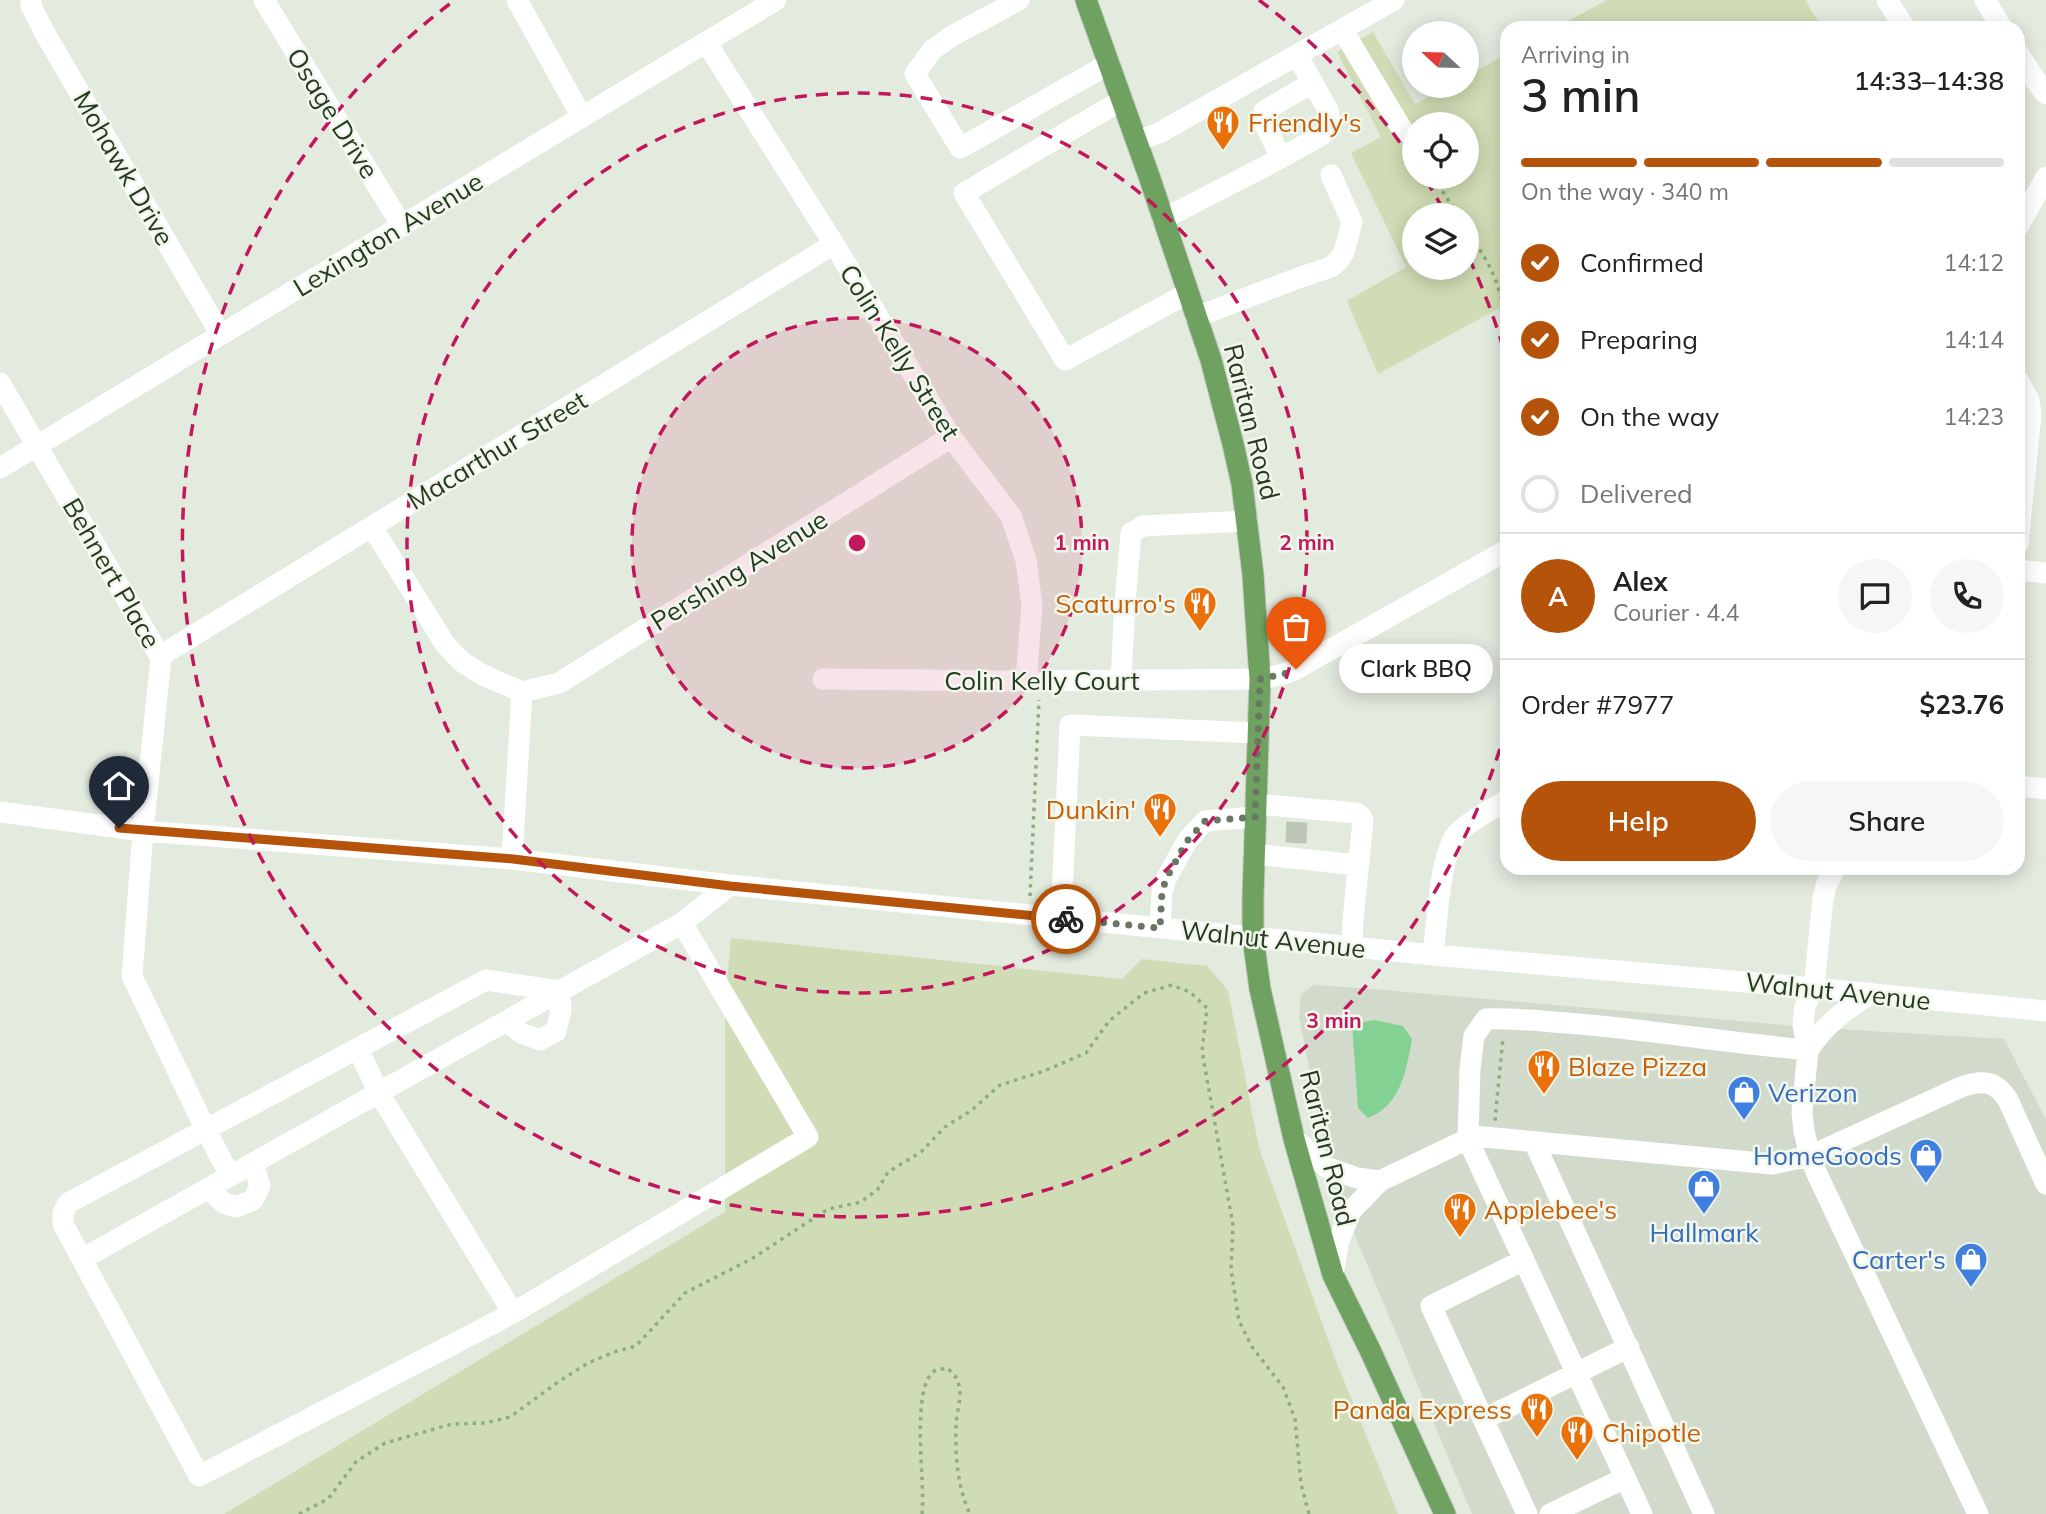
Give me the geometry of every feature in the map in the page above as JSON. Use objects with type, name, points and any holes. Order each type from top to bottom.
[{"type":"main road","name":"Raritan Road","points":[[1086,0],[1137,141],[1210,360],[1230,431],[1247,521],[1260,679],[1253,937],[1260,989],[1294,1139],[1333,1275],[1445,1514]]},
{"type":"street","name":"Mohawk Drive","points":[[30,0],[47,37],[221,335]]},
{"type":"street","name":"Osage Drive","points":[[264,0],[402,226]]},
{"type":"street","points":[[517,0],[582,117]]},
{"type":"street","name":"Lexington Avenue","points":[[0,468],[776,0]]},
{"type":"street","points":[[1019,0],[952,36],[932,50],[915,74],[960,148],[1109,64]]},
{"type":"street","points":[[1137,141],[1159,133],[1394,0]]},
{"type":"street","points":[[1887,0],[1900,21]]},
{"type":"street","points":[[1985,0],[1998,21]]},
{"type":"street","points":[[1342,29],[1402,129]]},
{"type":"street","name":"Colin Kelly Street","points":[[706,42],[834,244],[951,437],[1011,516],[1026,560],[1032,605],[1033,681]]},
{"type":"street","points":[[1163,219],[1322,135],[1330,125],[1328,110],[1297,55]]},
{"type":"street","points":[[2025,71],[2046,94]]},
{"type":"street","points":[[1281,158],[1262,118],[1264,111],[1312,83]]},
{"type":"street","points":[[1122,100],[964,192],[1065,360],[1188,293]]},
{"type":"street","points":[[1196,317],[1331,267],[1339,260],[1349,239],[1352,222],[1331,175]]},
{"type":"street","points":[[2025,214],[2046,177]]},
{"type":"street","name":"Macarthur Street","points":[[160,656],[834,244]]},
{"type":"street","name":"Behnert Place","points":[[0,383],[160,656],[132,976],[230,1176]]},
{"type":"street","points":[[2025,474],[2030,424],[2037,395]]},
{"type":"street","name":"Pershing Avenue","points":[[522,692],[559,683],[951,437]]},
{"type":"street","points":[[1121,680],[1131,533],[1143,526],[1247,521]]},
{"type":"street","points":[[372,527],[445,644],[462,662],[483,675],[522,692],[513,859]]},
{"type":"street","name":"Colin Kelly Court","points":[[823,679],[1260,679],[1296,669],[1500,554]]},
{"type":"street","points":[[2025,571],[2046,573]]},
{"type":"street","points":[[1061,918],[1070,725],[1258,733]]},
{"type":"street","points":[[2025,787],[2046,789]]},
{"type":"street","points":[[1433,955],[1444,864],[1455,836],[1500,804]]},
{"type":"street","points":[[1160,928],[1162,892],[1166,879],[1187,841],[1205,821],[1255,810],[1297,814],[1356,813],[1363,821],[1352,947]]},
{"type":"street","name":"Walnut Avenue","points":[[0,812],[143,831],[513,859],[730,886],[2046,1012]]},
{"type":"street","points":[[1254,855],[1295,851],[1358,864]]},
{"type":"street","points":[[1832,875],[1823,898],[1814,988],[1804,1013],[1803,1026],[1808,1050],[1802,1112],[1804,1131],[1817,1174],[1978,1514]]},
{"type":"street","points":[[82,1259],[682,923],[730,886]]},
{"type":"street","points":[[560,991],[486,981],[68,1203],[63,1213],[63,1224],[199,1476],[513,1313],[808,1137],[682,923]]},
{"type":"street","points":[[507,1021],[521,1033],[540,1040],[556,1031],[561,1010],[560,991]]},
{"type":"street","points":[[1808,1050],[1836,1017],[1871,994]]},
{"type":"street","points":[[1642,1514],[1468,1140],[1474,1036],[1486,1019],[1505,1019],[1587,1025],[1808,1050]]},
{"type":"street","points":[[358,1049],[379,1093],[513,1313]]},
{"type":"street","points":[[1333,1275],[1339,1240],[1351,1211],[1380,1181],[1474,1136],[1772,1164],[1810,1156],[1961,1087],[1982,1082],[1994,1084],[2008,1100],[2046,1184]]},
{"type":"street","points":[[1294,1139],[1326,1167],[1357,1178],[1380,1181]]},
{"type":"street","points":[[1534,1142],[1704,1514]]},
{"type":"street","points":[[208,1188],[224,1203],[236,1208],[253,1200],[260,1186],[253,1163]]},
{"type":"street","points":[[1524,1260],[1431,1306],[1527,1514]]},
{"type":"street","points":[[1484,1419],[1629,1347]]},
{"type":"street","points":[[1550,1514],[1625,1478]]},
{"type":"path","points":[[1479,249],[1500,293]]},
{"type":"path","points":[[1030,915],[1033,681]]},
{"type":"path","points":[[299,1514],[328,1499],[356,1462],[385,1443],[452,1424],[485,1423],[510,1417],[588,1363],[636,1346],[685,1293],[753,1258],[828,1209],[861,1202],[878,1189],[888,1172],[921,1152],[945,1127],[972,1110],[1000,1085],[1086,1054],[1108,1021],[1144,993],[1172,985],[1190,992],[1207,1008],[1202,1051],[1233,1225],[1231,1269],[1239,1321],[1252,1347],[1283,1387],[1295,1419],[1301,1484],[1309,1514]]},
{"type":"path","points":[[1505,1019],[1495,1119],[1509,1120]]},
{"type":"path","points":[[922,1514],[924,1503],[921,1407],[927,1381],[935,1371],[947,1368],[956,1377],[960,1387],[956,1424],[958,1477],[970,1514]]},
{"type":"shaded area","points":[[1607,0],[1805,0],[1818,21],[1568,21]]},
{"type":"shaded area","points":[[1373,32],[1402,82],[1402,98],[1412,98],[1415,104],[1426,98],[1479,98],[1479,69],[1500,58],[1500,308],[1378,374],[1347,301],[1402,269],[1402,280],[1479,280],[1479,203],[1402,203],[1402,259],[1351,153],[1381,137],[1337,52]]},
{"type":"shaded area","points":[[731,938],[1122,979],[1142,959],[1207,966],[1228,990],[1259,1148],[1334,1356],[1398,1514],[224,1514],[725,1212],[725,1003]]},
{"type":"shaded area","points":[[1314,985],[1819,1028],[2004,1039],[2046,1120],[2046,1514],[1472,1514],[1351,1226],[1327,1157],[1299,1017],[1301,994]]},
{"type":"shaded area","points":[[1374,1020],[1403,1026],[1412,1039],[1404,1075],[1395,1096],[1388,1105],[1368,1118],[1358,1108],[1352,1024]]},
{"type":"tunnel","points":[[1296,843],[1297,820]]},
{"type":"way so far","points":[[1066,919],[1160,928],[1162,892],[1166,879],[1187,841],[1205,821],[1255,817],[1260,679],[1296,669]]},
{"type":"place","name":"Friendly's","points":[[1223,152]]},
{"type":"place","name":"Scaturro's","points":[[1200,633]]},
{"type":"place","name":"Clark BBQ","points":[[1296,669]]},
{"type":"place","name":"Dunkin'","points":[[1160,839]]},
{"type":"place","name":"Blaze Pizza","points":[[1544,1096]]},
{"type":"place","name":"Verizon","points":[[1744,1122]]},
{"type":"place","name":"HomeGoods","points":[[1926,1185]]},
{"type":"place","name":"Hallmark","points":[[1704,1216]]},
{"type":"place","name":"Applebee's","points":[[1460,1239]]},
{"type":"place","name":"Carter's","points":[[1971,1289]]},
{"type":"place","name":"Panda Express","points":[[1537,1439]]},
{"type":"place","name":"Chipotle","points":[[1577,1462]]},
{"type":"route","points":[[119,828],[513,859],[730,886],[1066,919]]}]
